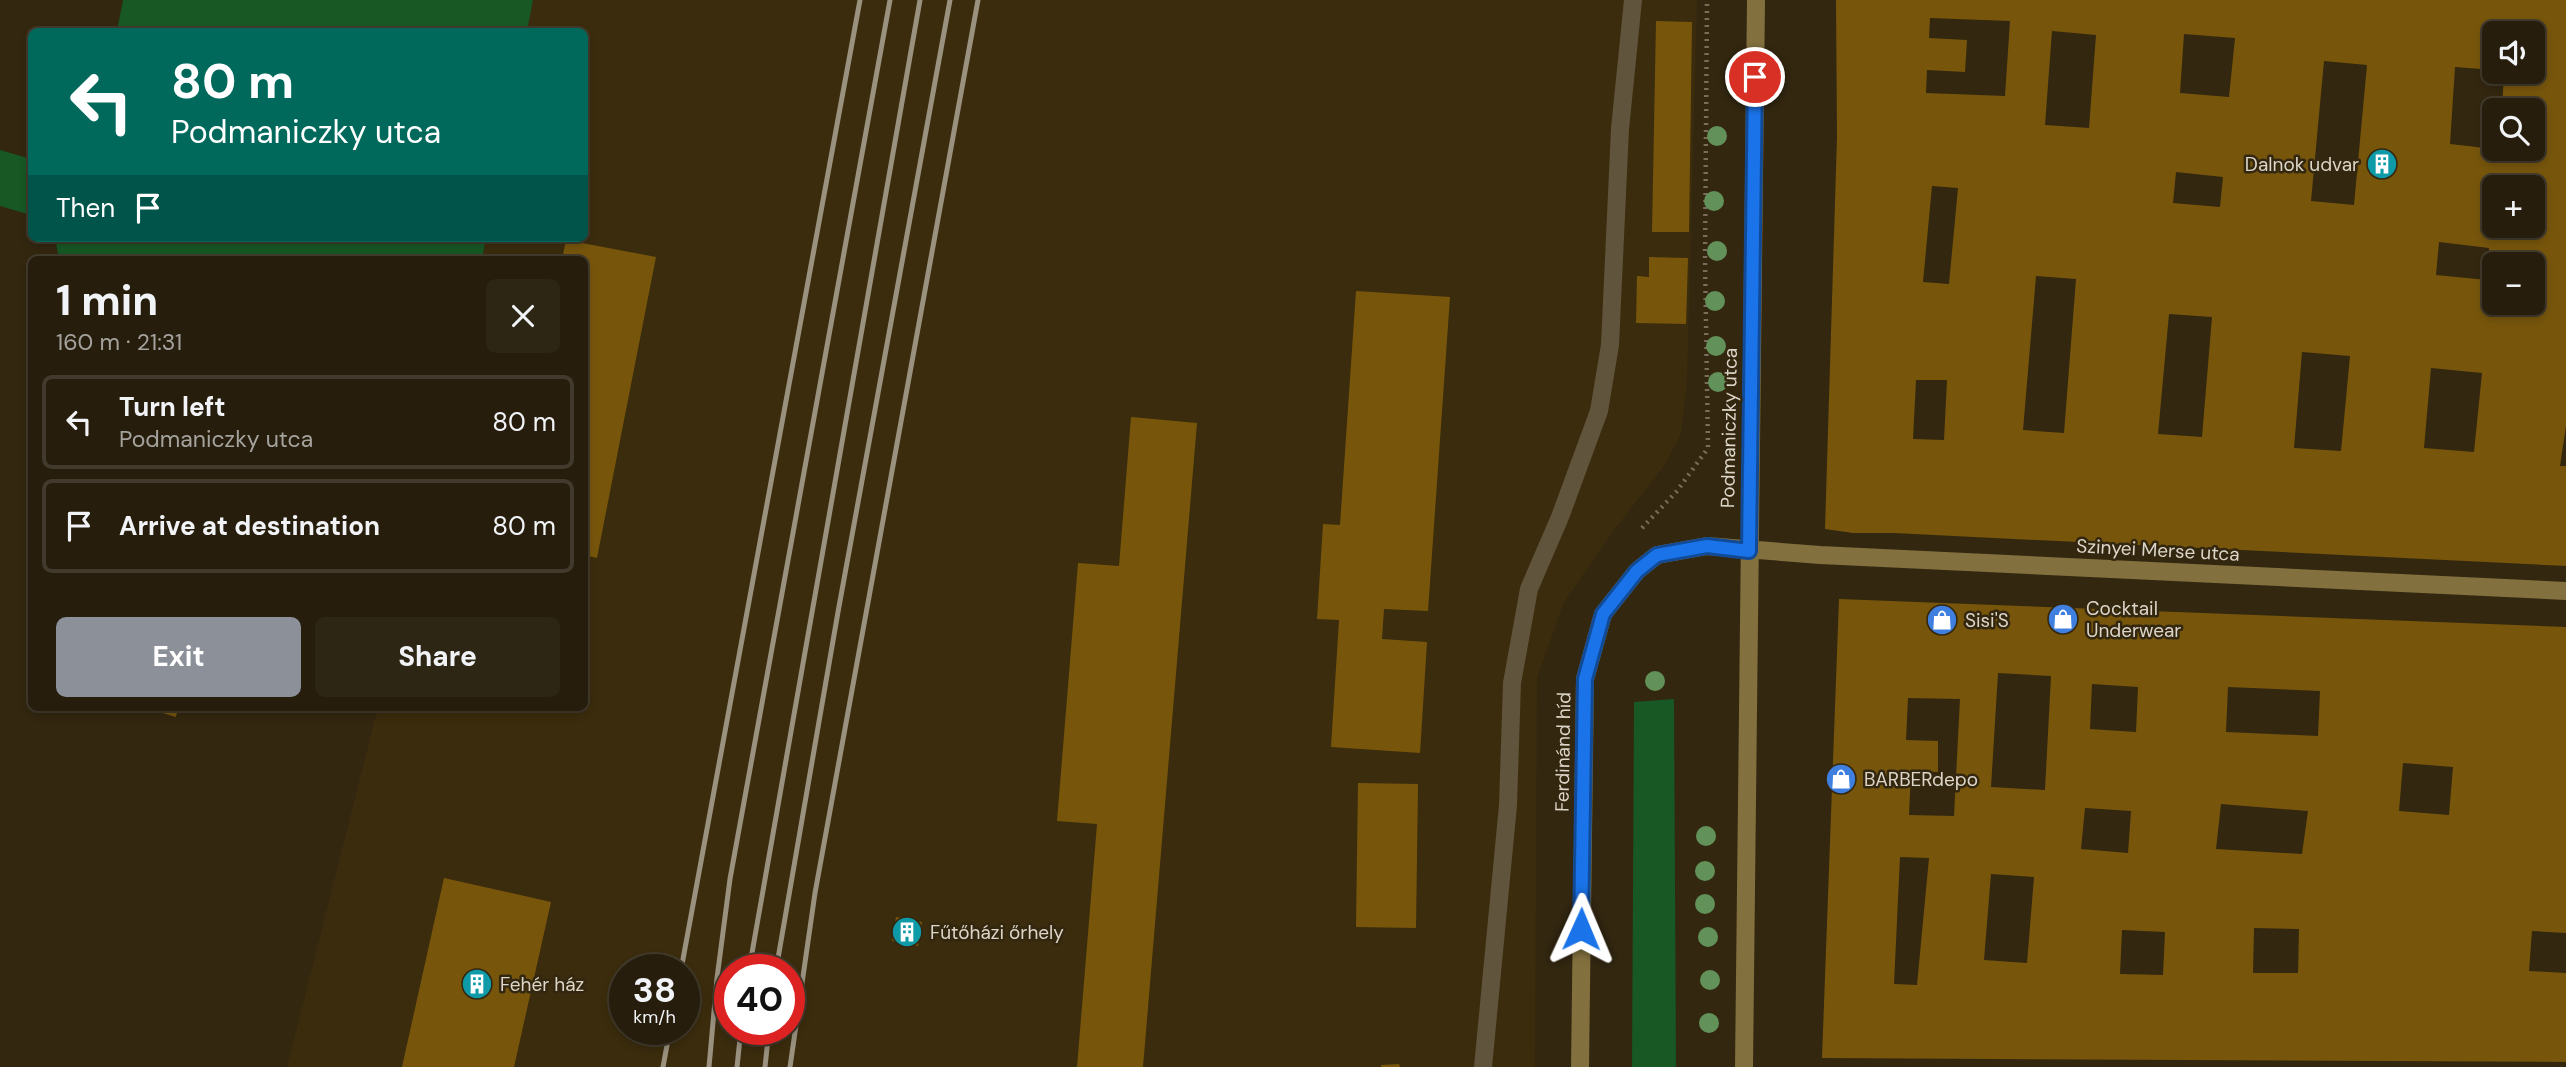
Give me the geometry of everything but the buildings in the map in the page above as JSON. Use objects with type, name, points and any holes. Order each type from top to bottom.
[{"type":"street","name":"Podmaniczky utca","points":[[1744,1067],[1756,0]]},
{"type":"street","name":"Ferdinánd híd","points":[[1580,1067],[1585,679],[1603,614],[1637,571],[1657,555],[1707,546],[1749,551]]},
{"type":"street","name":"Szinyei Merse utca","points":[[1749,551],[2566,591]]},
{"type":"lane","points":[[1483,1067],[1508,805],[1512,683],[1529,589],[1560,517],[1599,411],[1610,345],[1620,130],[1633,0]]},
{"type":"shaded area","points":[[533,0],[1697,0],[1687,382],[1681,434],[1664,466],[1615,529],[1564,602],[1537,678],[1535,1067],[287,1067],[377,711],[588,711],[588,256],[483,256],[485,242],[588,242],[588,28],[528,28]]},
{"type":"green space","points":[[123,0],[533,0],[528,28],[118,28]]},
{"type":"green space","points":[[0,150],[28,158],[28,214],[0,206]]},
{"type":"green space","points":[[56,242],[485,242],[483,256],[58,256]]},
{"type":"green space","points":[[1674,699],[1676,1067],[1632,1067],[1634,702]]},
{"type":"railway","points":[[684,954],[860,0]]},
{"type":"railway","points":[[709,1067],[730,879],[890,0]]},
{"type":"railway","points":[[752,954],[920,0]]},
{"type":"railway","points":[[779,954],[838,612],[950,0]]},
{"type":"railway","points":[[790,1067],[815,893],[978,0]]},
{"type":"railway","points":[[663,1067],[667,1045]]},
{"type":"railway","points":[[737,1067],[739,1045]]},
{"type":"railway","points":[[765,1067],[767,1045]]},
{"type":"place","name":"Dalnok udvar","points":[[2382,164]]},
{"type":"place","name":"Cocktail Underwear","points":[[2063,619]]},
{"type":"place","name":"Sisi'S","points":[[1942,620]]},
{"type":"place","name":"BARBERdepo","points":[[1841,779]]},
{"type":"place","name":"Fűtőházi őrhely","points":[[907,932]]},
{"type":"place","name":"Fehér ház","points":[[477,984]]},
{"type":"route","points":[[1581,929],[1585,679],[1603,614],[1637,571],[1657,555],[1707,546],[1749,551],[1755,77]]}]
